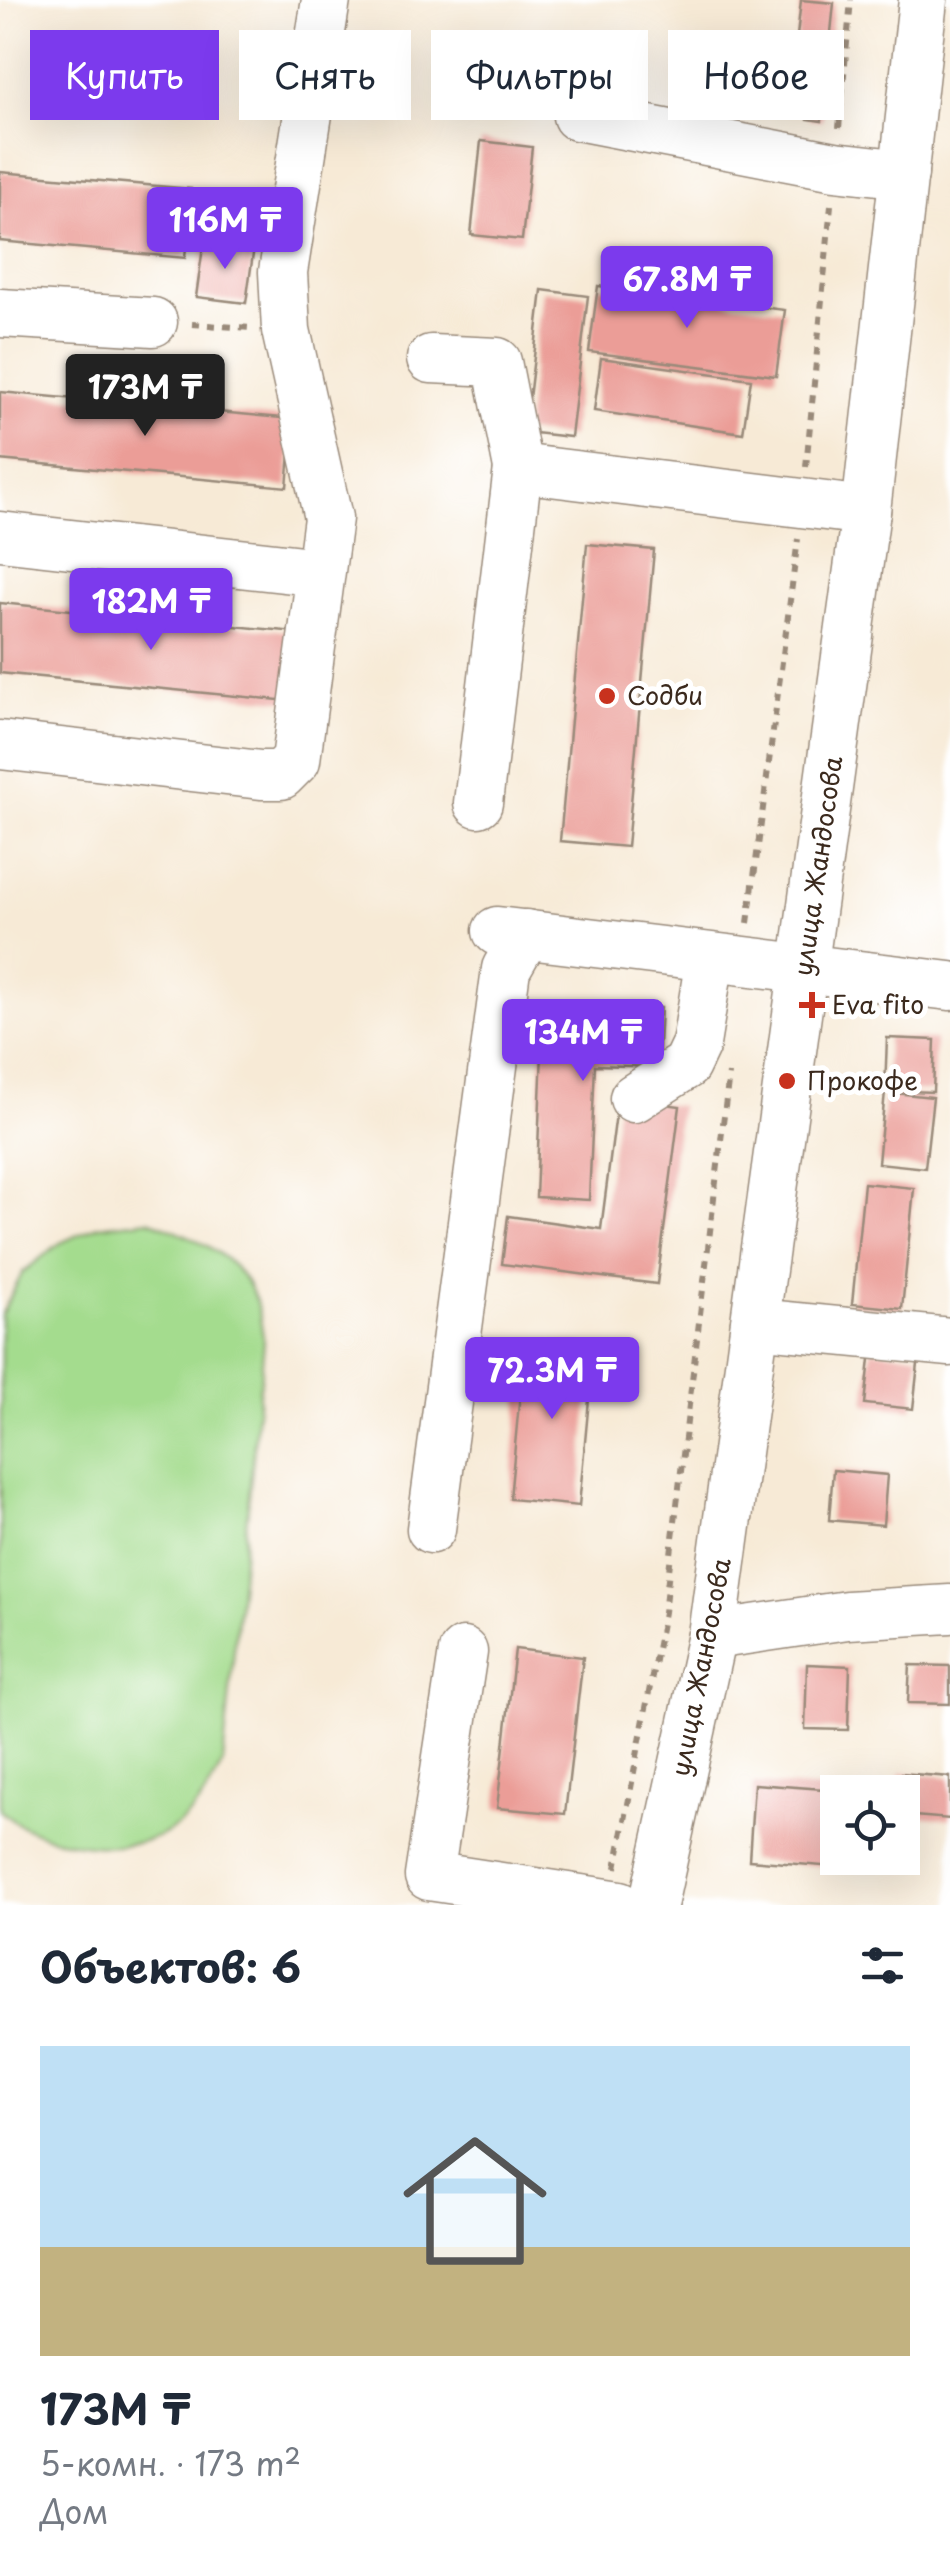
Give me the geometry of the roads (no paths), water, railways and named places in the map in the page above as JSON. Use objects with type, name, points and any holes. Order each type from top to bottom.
[{"type":"street","points":[[0,745],[261,774],[281,775],[296,760],[328,518],[286,330],[282,272],[326,0]]},
{"type":"street","name":"улица Жандосова","points":[[654,1905],[712,1635],[804,966],[866,511],[904,174],[914,1]]},
{"type":"street","points":[[598,120],[835,166],[904,174]]},
{"type":"street","points":[[0,313],[153,322]]},
{"type":"street","points":[[431,359],[498,362],[518,468],[478,803]]},
{"type":"street","points":[[518,468],[866,511]]},
{"type":"street","points":[[0,536],[320,572]]},
{"type":"street","points":[[432,1529],[510,933],[950,986]]},
{"type":"street","points":[[634,1098],[686,1066],[696,1044],[710,958]]},
{"type":"street","points":[[755,1323],[950,1342]]},
{"type":"street","points":[[712,1635],[847,1615],[950,1609]]},
{"type":"street","points":[[463,1652],[427,1890],[620,1905]]},
{"type":"place","name":"Содби","points":[[607,696]]},
{"type":"place","name":"Eva fito","points":[[812,1005]]},
{"type":"place","name":"Прокофе","points":[[787,1081]]}]
